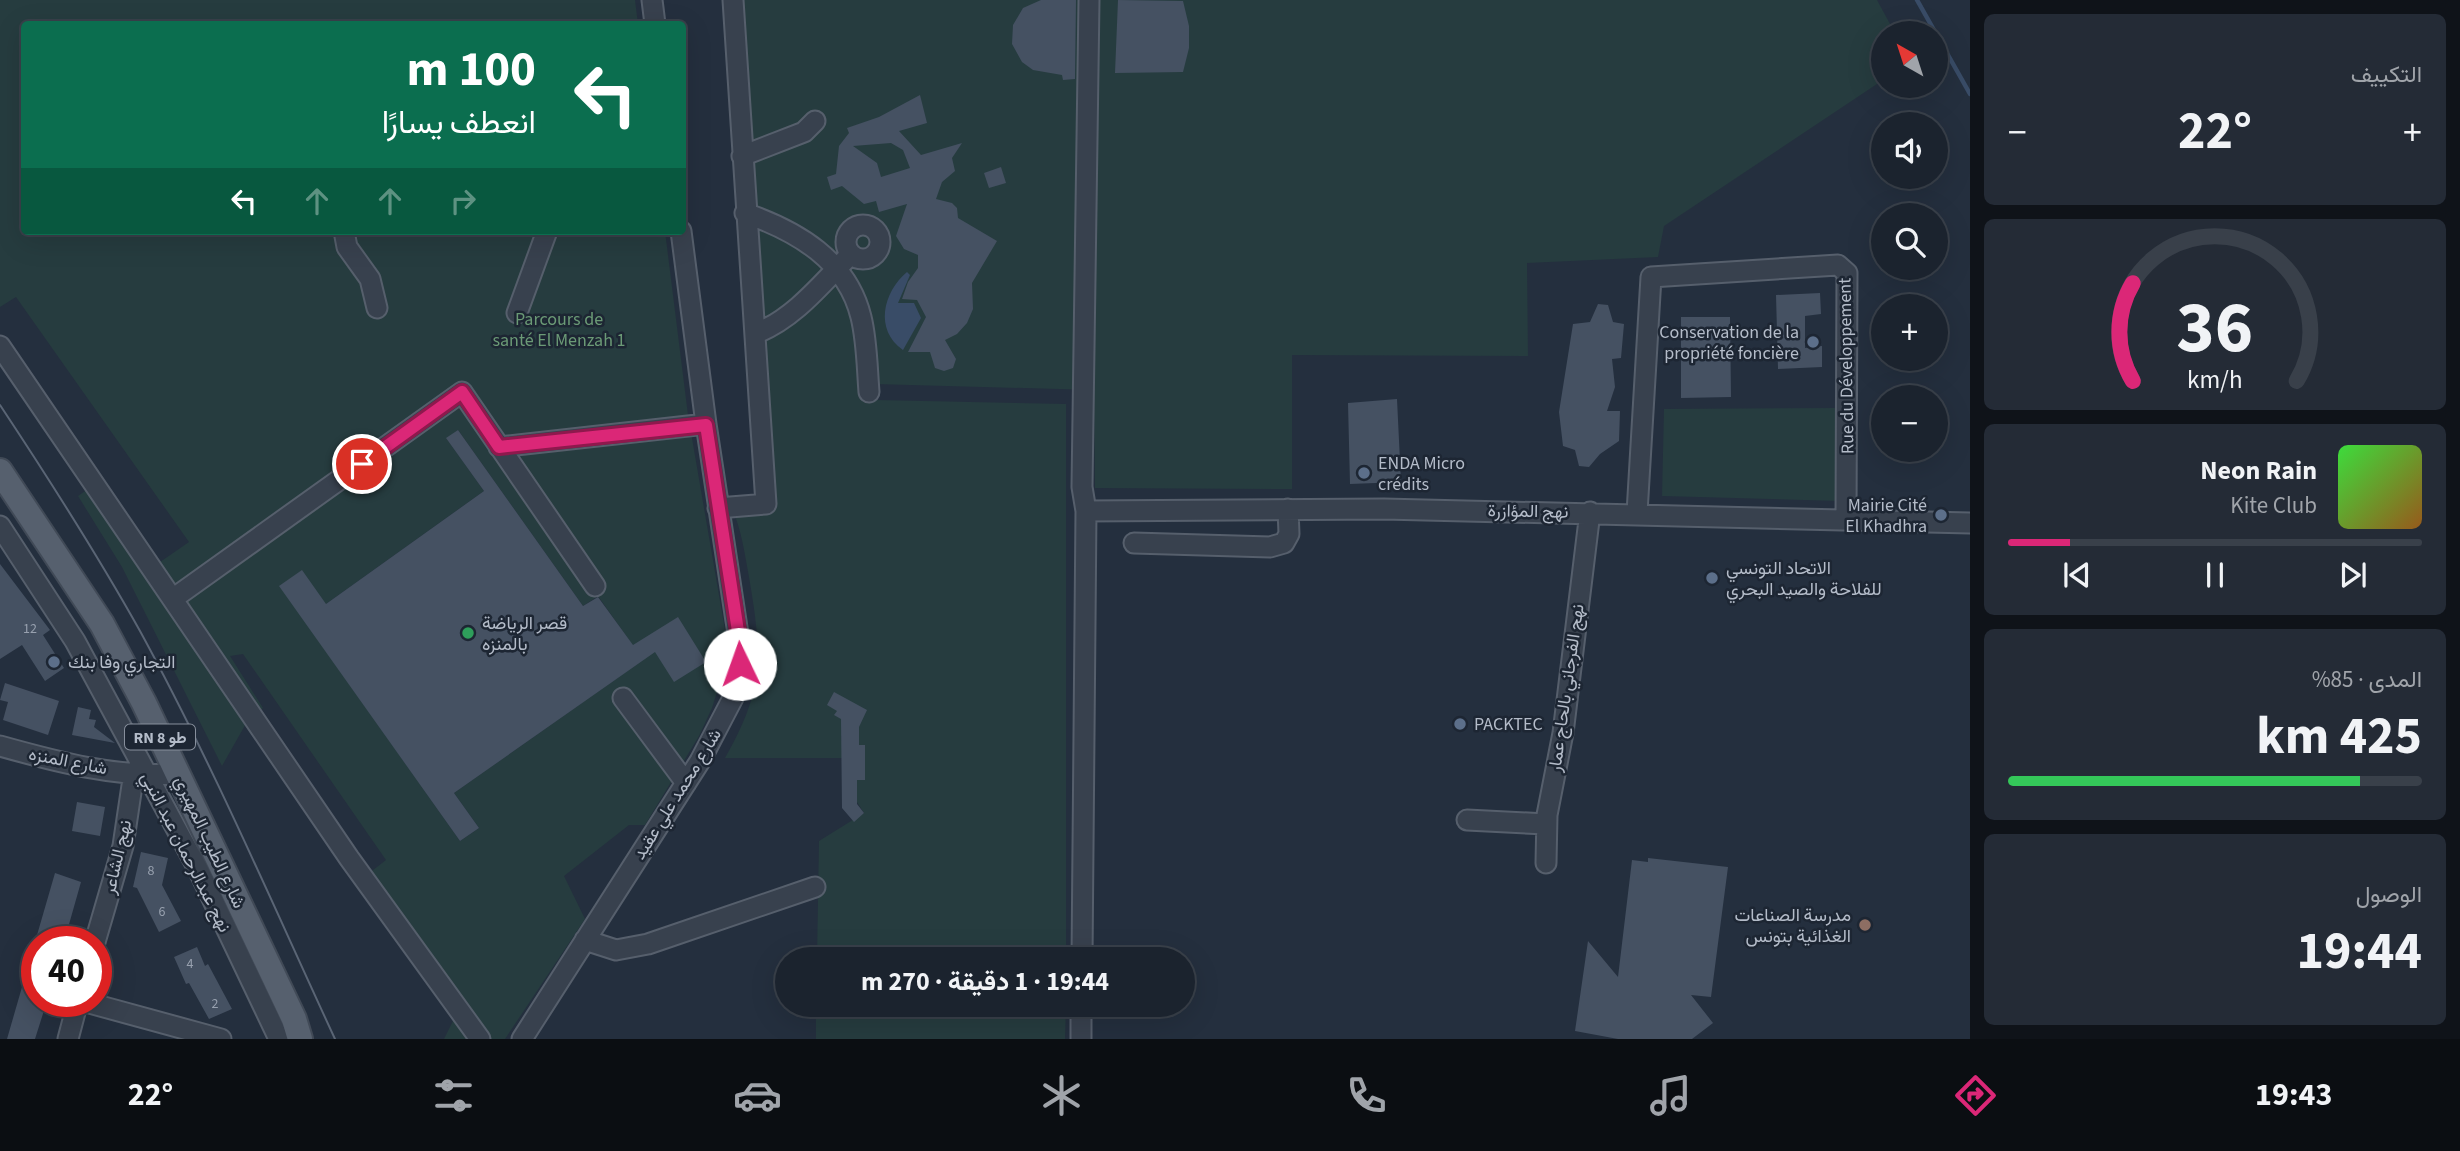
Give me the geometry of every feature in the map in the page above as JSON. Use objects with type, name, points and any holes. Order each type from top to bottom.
[{"type":"main road","name":"شارع الطيب المهيري","points":[[0,471],[102,624],[178,774],[297,1029],[312,1039]]},
{"type":"street","points":[[652,0],[655,21]]},
{"type":"street","points":[[718,508],[766,505],[757,333],[745,213],[733,0]]},
{"type":"street","points":[[1082,947],[1086,511],[1082,487],[1089,0]]},
{"type":"street","points":[[742,156],[804,132],[815,121]]},
{"type":"street","points":[[745,213],[802,238],[822,252],[853,293],[861,314],[869,392]]},
{"type":"street","points":[[345,235],[347,247],[370,279],[377,308]]},
{"type":"street","points":[[517,313],[546,235]]},
{"type":"street","name":"شارع محمد علي عقيد","points":[[522,1039],[723,722],[737,682],[740,664],[738,631],[706,425],[682,235]]},
{"type":"street","points":[[757,333],[788,316],[851,254]]},
{"type":"street","name":"Rue du Développement","points":[[1637,513],[1651,277],[1839,265],[1847,273],[1846,518]]},
{"type":"street","points":[[0,346],[342,848],[480,1039]]},
{"type":"street","points":[[174,598],[462,392],[595,586]]},
{"type":"street","points":[[499,447],[706,425]]},
{"type":"street","points":[[1134,543],[1270,547],[1284,542],[1289,534],[1288,509]]},
{"type":"street","name":"نهج المؤازرة","points":[[1086,511],[1288,509],[1590,512],[1970,523]]},
{"type":"street","name":"نهج الفرجاني بالحاج عمار","points":[[1546,863],[1546,824],[1563,733],[1590,512]]},
{"type":"street","name":"نهج عبدالرحمان عبد النبي","points":[[0,526],[75,641],[141,774],[198,869],[279,1039]]},
{"type":"street","points":[[623,698],[686,783]]},
{"type":"street","name":"شارع المنزه","points":[[0,746],[66,764],[141,774],[178,774]]},
{"type":"street","name":"نهج الشاعر","points":[[100,926],[141,774]]},
{"type":"street","points":[[1467,820],[1546,824]]},
{"type":"street","points":[[584,940],[616,950],[648,944],[816,887]]},
{"type":"street","points":[[112,1010],[221,1039]]},
{"type":"street","points":[[68,1039],[75,1017]]},
{"type":"street","points":[[1081,1017],[1081,1039]]},
{"type":"green space","name":"Parcours de santé El Menzah 1","points":[[0,0],[635,0],[638,21],[21,21],[21,235],[666,235],[688,415],[725,630],[723,673],[712,708],[699,736],[645,825],[629,825],[564,876],[585,919],[505,1039],[444,1039],[456,1015],[359,881],[386,860],[243,654],[230,656],[263,708],[248,720],[222,766],[122,567],[78,496],[88,489],[147,571],[189,542],[16,297],[0,307]],"holes":[[[458,430],[583,606],[598,596],[643,660],[454,793],[479,828],[460,841],[280,586],[326,604],[484,491],[447,439]]]},
{"type":"green space","points":[[723,0],[1877,0],[1888,21],[1871,21],[1871,88],[1664,226],[1658,257],[1527,263],[1528,356],[1292,355],[1292,489],[1095,488],[1094,390],[874,384],[876,400],[1066,404],[1066,947],[817,947],[819,841],[864,813],[857,802],[857,780],[865,779],[865,745],[859,745],[846,735],[841,736],[845,758],[725,758],[738,734],[754,691],[758,650],[744,547],[728,500],[756,497]]},
{"type":"green space","points":[[1839,408],[1840,501],[1662,496],[1664,409]]},
{"type":"green space","points":[[816,1017],[1066,1017],[1065,1039],[816,1039]]},
{"type":"water","points":[[907,272],[910,275],[898,303],[914,303],[921,318],[903,350],[888,332],[885,311],[892,290]]},
{"type":"building","points":[[1041,0],[1076,0],[1075,79],[1063,80],[1062,75],[1033,70],[1022,62],[1012,44],[1013,25],[1023,8]]},
{"type":"building","points":[[1118,0],[1183,1],[1189,26],[1189,48],[1183,72],[1115,73]]},
{"type":"building","points":[[920,95],[927,123],[899,131],[921,155],[962,143],[952,158],[955,171],[942,182],[936,199],[952,203],[957,208],[958,218],[997,241],[972,283],[973,309],[967,323],[957,334],[945,340],[956,359],[953,368],[944,371],[935,368],[930,352],[908,352],[926,317],[917,300],[902,299],[908,282],[918,268],[918,255],[904,249],[896,236],[907,204],[879,212],[876,201],[864,204],[842,186],[831,190],[827,177],[836,174],[839,146],[849,133],[847,128],[879,117]],"holes":[[[891,143],[903,150],[910,168],[881,177],[877,163],[853,146]]]},
{"type":"building","points":[[1001,167],[1006,183],[989,188],[984,173]]},
{"type":"building","points":[[1820,293],[1821,314],[1805,316],[1805,348],[1822,346],[1822,367],[1778,369],[1776,295]]},
{"type":"building","points":[[1598,304],[1608,305],[1613,322],[1624,324],[1621,358],[1612,359],[1615,387],[1607,411],[1620,411],[1619,441],[1600,454],[1589,467],[1579,466],[1575,450],[1563,446],[1559,412],[1573,324],[1590,322]]},
{"type":"building","points":[[1681,317],[1730,317],[1731,397],[1681,398]]},
{"type":"building","points":[[1397,399],[1401,482],[1350,484],[1348,403]]},
{"type":"building","name":"قصر الرياضة بالمنزه","points":[[458,430],[583,606],[598,597],[633,645],[678,617],[706,662],[674,682],[655,652],[454,793],[479,828],[460,841],[279,586],[302,570],[326,604],[484,491],[446,438]]},
{"type":"building","points":[[0,564],[50,630],[43,635],[64,668],[45,681],[22,645],[0,659]]},
{"type":"building","points":[[5,683],[59,701],[48,735],[3,720],[8,702],[0,700]]},
{"type":"building","points":[[834,692],[867,710],[859,727],[859,745],[865,745],[865,780],[857,780],[857,804],[864,813],[854,822],[842,808],[841,719],[834,715],[837,711],[827,705]]},
{"type":"building","points":[[78,707],[91,710],[89,719],[96,720],[94,727],[115,743],[72,735]]},
{"type":"building","points":[[77,802],[105,807],[100,836],[72,831]]},
{"type":"building","points":[[141,852],[168,858],[162,885],[181,921],[159,932],[137,888],[133,887]]},
{"type":"building","points":[[1648,858],[1728,867],[1711,997],[1691,995],[1713,1023],[1692,1039],[1618,1039],[1575,1031],[1588,941],[1618,977],[1632,860],[1648,862]]},
{"type":"building","points":[[55,873],[81,882],[69,926],[40,926]]},
{"type":"building","points":[[197,947],[205,966],[208,964],[232,1009],[209,1019],[189,983],[186,984],[174,957]]},
{"type":"building","points":[[21,991],[21,1017],[42,1017],[35,1039],[7,1039]]},
{"type":"waterway","points":[[1917,0],[1970,94]]},
{"type":"tram line","points":[[0,405],[90,545],[140,631],[192,731],[335,1039]]},
{"type":"place","name":"Conservation de la propriété foncière","points":[[1813,342]]},
{"type":"place","name":"ENDA Micro crédits","points":[[1364,473]]},
{"type":"place","name":"Mairie Cité El Khadhra","points":[[1941,515]]},
{"type":"place","name":"الاتحاد التونسي للفلاحة والصيد البحري","points":[[1712,578]]},
{"type":"place","name":"قصر الرياضة بالمنزه","points":[[468,633]]},
{"type":"place","name":"التجاري وفا بنك","points":[[54,662]]},
{"type":"place","name":"PACKTEC","points":[[1460,724]]},
{"type":"place","name":"مدرسة الصناعات الغذائية بتونس","points":[[1865,925]]},
{"type":"route","points":[[362,464],[462,392],[499,447],[706,425],[738,631],[740,664]]}]
